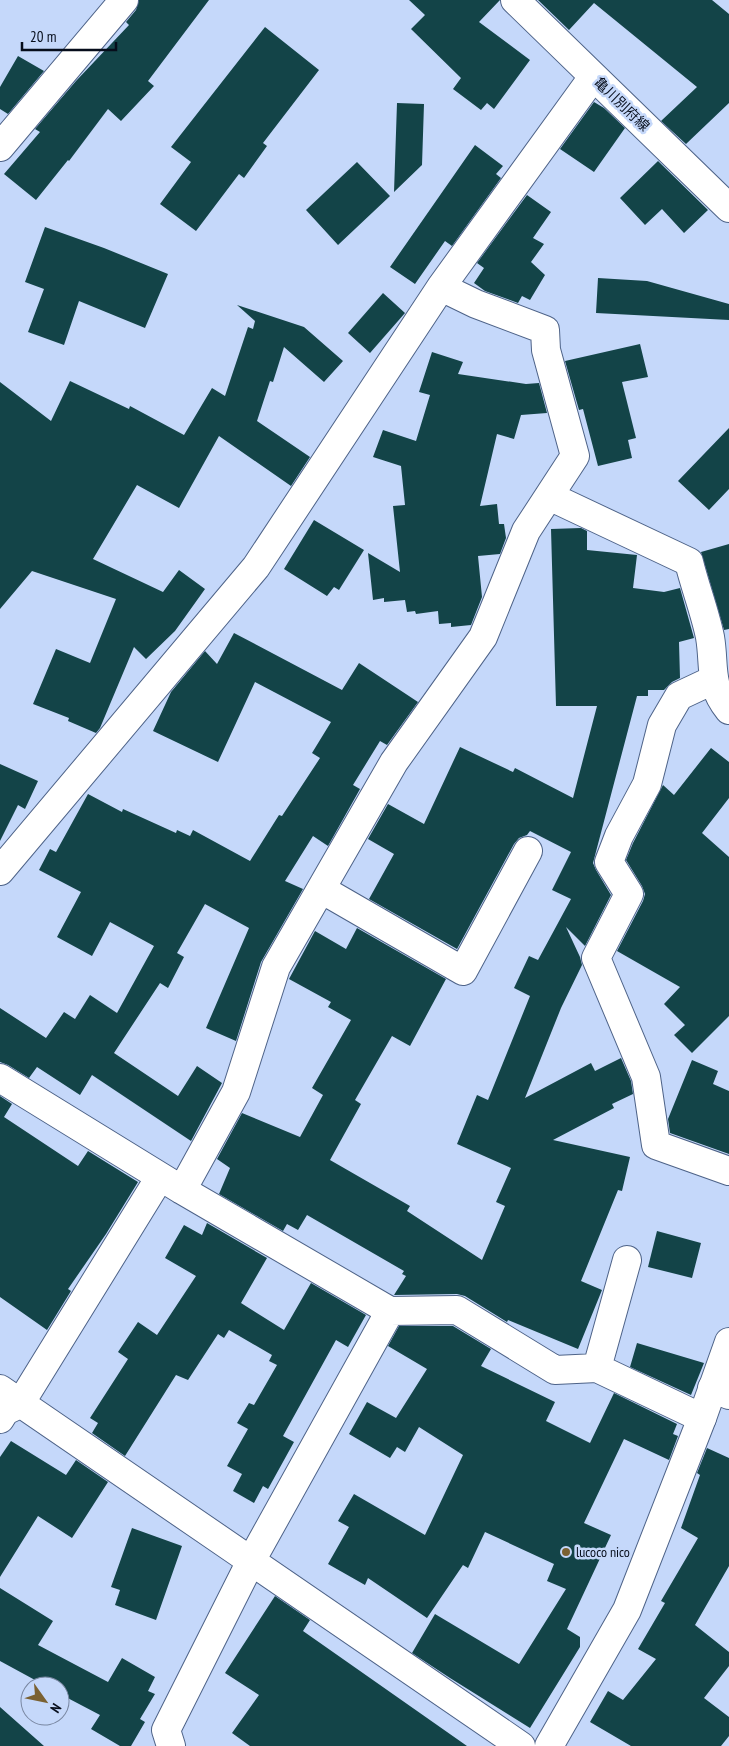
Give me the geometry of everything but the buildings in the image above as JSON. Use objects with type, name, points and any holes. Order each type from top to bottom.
[{"type":"street","points":[[0,147],[124,0]]},
{"type":"street","name":"亀川別府線","points":[[515,0],[729,208]]},
{"type":"street","points":[[0,871],[256,568],[441,287],[593,77]]},
{"type":"street","points":[[441,287],[476,304],[545,330],[546,350],[575,456],[526,531],[483,637],[394,762],[276,967],[236,1092],[171,1184],[7,1404],[251,1561],[520,1746]]},
{"type":"street","points":[[549,496],[688,562],[710,638],[713,680],[724,704],[729,710]]},
{"type":"street","points":[[713,680],[679,696],[662,725],[647,784],[609,862],[629,894],[596,958],[646,1077],[656,1145],[729,1172]]},
{"type":"street","points":[[321,889],[463,971],[528,851]]},
{"type":"street","points":[[0,1078],[171,1184],[390,1312],[456,1310],[555,1370],[596,1368],[702,1418]]},
{"type":"street","points":[[596,1368],[627,1260]]},
{"type":"street","points":[[171,1746],[166,1730],[251,1561],[390,1312]]},
{"type":"street","points":[[549,1746],[627,1610],[702,1418],[721,1392],[729,1342]]},
{"type":"place","name":"lucoco nico","points":[[566,1552]]}]
